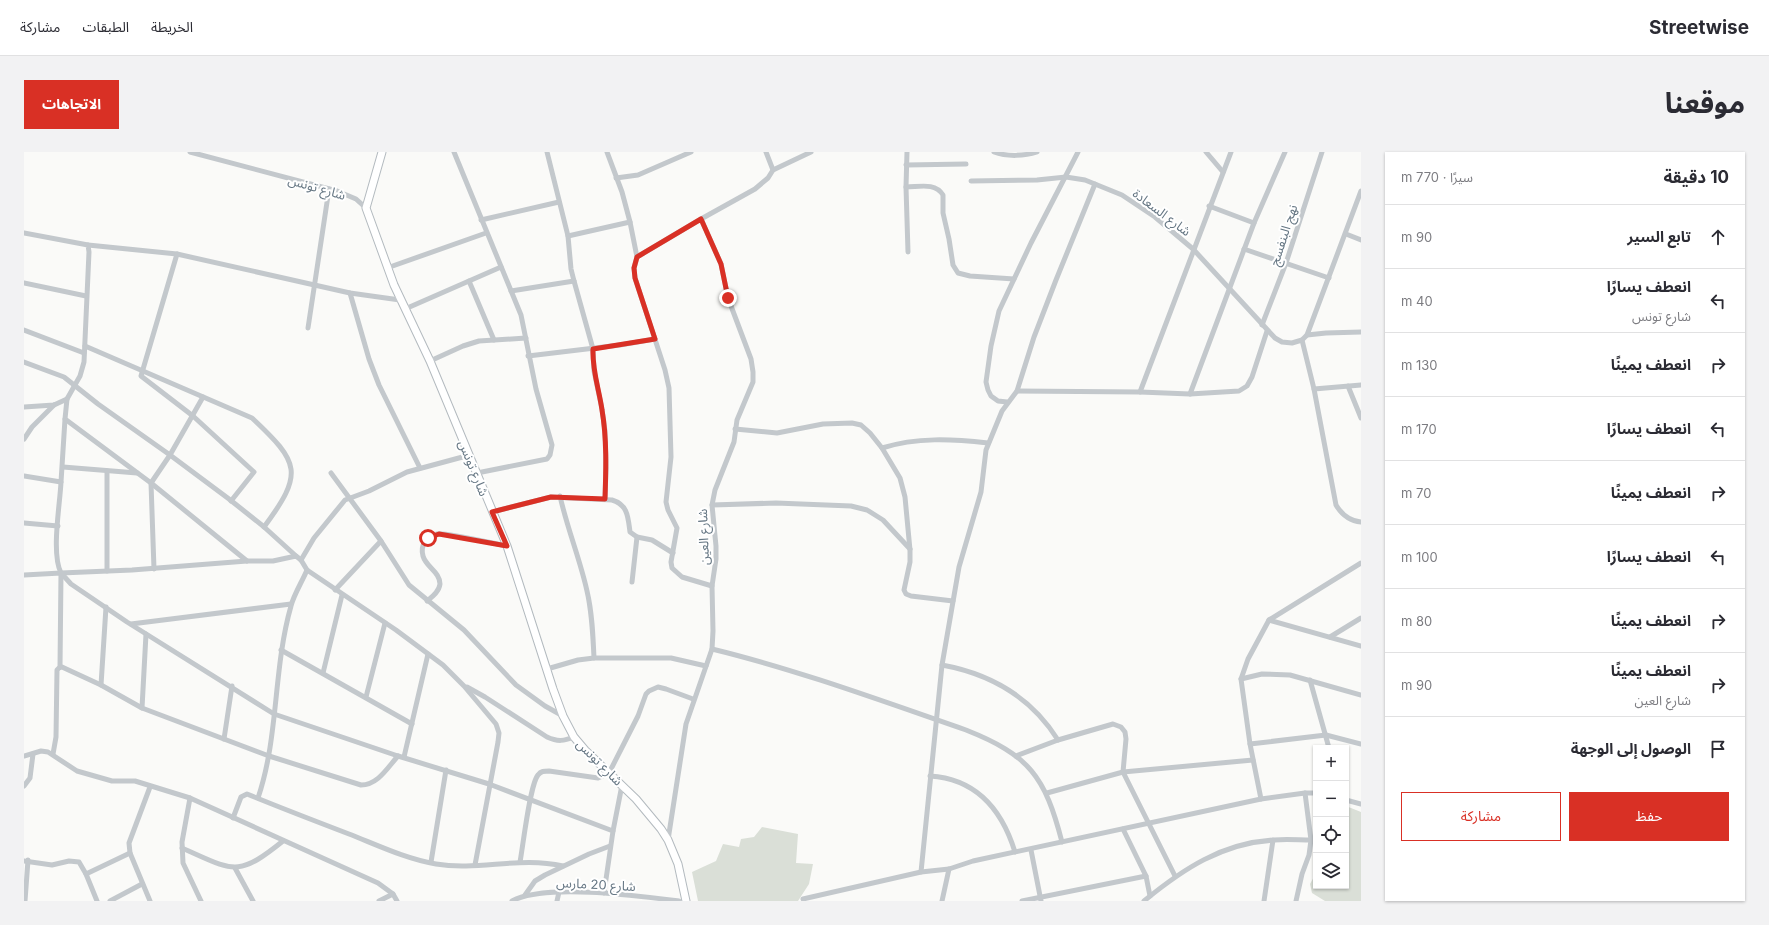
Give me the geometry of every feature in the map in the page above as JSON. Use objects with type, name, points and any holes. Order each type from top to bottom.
[{"type":"street","name":"شارع تونس","points":[[190,152],[346,194],[366,208],[400,300],[430,361],[507,546],[563,716],[574,737],[585,750],[623,785],[649,813],[668,840],[678,864],[686,901]]},
{"type":"street","points":[[366,208],[382,152]]},
{"type":"street","points":[[454,152],[520,315],[526,338],[528,356],[552,445],[550,455],[547,459],[477,473]]},
{"type":"street","points":[[547,152],[568,236],[571,269],[593,349],[594,371],[605,431],[605,499]]},
{"type":"street","points":[[607,152],[630,222],[637,257],[634,268],[635,278],[665,370],[669,388],[671,457],[666,502],[668,510],[677,528],[671,562],[672,568],[676,573],[693,581],[712,586]]},
{"type":"street","points":[[616,178],[638,175],[691,152]]},
{"type":"street","points":[[766,152],[773,170]]},
{"type":"street","points":[[637,257],[763,184],[773,170],[810,152]]},
{"type":"street","points":[[907,152],[906,187],[908,252]]},
{"type":"street","points":[[994,152],[1008,155],[1038,152]]},
{"type":"street","points":[[1007,402],[998,401],[991,396],[988,390],[986,374],[999,311],[1014,278],[1078,152]]},
{"type":"street","points":[[1206,152],[1223,172]]},
{"type":"street","points":[[1140,392],[1231,152]]},
{"type":"street","points":[[1190,394],[1254,223],[1285,152]]},
{"type":"street","name":"نهج البنفسج","points":[[1262,325],[1286,263],[1322,152]]},
{"type":"street","points":[[906,165],[966,164]]},
{"type":"street","name":"شارع السعادة","points":[[971,181],[1037,180],[1066,177],[1095,184],[1122,195],[1160,221],[1193,249],[1267,331],[1282,342],[1292,343],[1302,340]]},
{"type":"street","points":[[921,872],[942,664],[964,546],[979,504],[988,443],[995,424],[1007,402],[1016,391],[1034,337],[1095,184]]},
{"type":"street","points":[[906,187],[931,186],[936,188],[943,195],[943,213],[953,265],[958,273],[970,276],[1014,278]]},
{"type":"street","points":[[308,328],[329,189]]},
{"type":"street","points":[[1361,190],[1346,234],[1307,335],[1302,340],[1314,389],[1336,505],[1340,512],[1346,517],[1361,522]]},
{"type":"street","points":[[482,220],[559,202]]},
{"type":"street","points":[[1210,206],[1254,223]]},
{"type":"street","name":"شارع العين","points":[[668,840],[686,724],[693,699],[712,649],[712,586],[716,559],[716,546],[712,505],[718,483],[734,442],[735,429],[740,410],[750,391],[753,372],[747,346],[728,298],[721,264],[701,219]]},
{"type":"street","points":[[568,236],[630,222]]},
{"type":"street","points":[[387,268],[486,232]]},
{"type":"street","points":[[24,233],[88,245],[177,254],[350,293],[400,300]]},
{"type":"street","points":[[1346,234],[1361,240]]},
{"type":"street","points":[[88,245],[89,252],[85,346],[80,376],[67,399],[65,419],[63,467],[55,544],[58,568],[61,573],[71,584],[146,634],[232,686],[274,714],[398,756],[489,784],[613,831]]},
{"type":"street","points":[[1244,249],[1329,278]]},
{"type":"street","points":[[177,254],[141,376],[193,416],[254,472],[231,501]]},
{"type":"street","points":[[405,309],[501,267]]},
{"type":"street","points":[[469,281],[494,340]]},
{"type":"street","points":[[511,291],[574,281]]},
{"type":"street","points":[[24,283],[86,296]]},
{"type":"street","points":[[350,293],[369,359],[379,385],[420,468]]},
{"type":"street","points":[[24,330],[84,353]]},
{"type":"street","points":[[1016,391],[1190,394],[1229,393],[1239,391],[1247,386],[1252,378],[1267,331]]},
{"type":"street","points":[[1307,335],[1361,332]]},
{"type":"street","points":[[430,361],[463,346],[479,341],[526,338]]},
{"type":"street","points":[[528,356],[593,349],[655,339]]},
{"type":"street","points":[[85,346],[252,418],[282,450],[289,461],[292,480],[288,493],[264,527]]},
{"type":"street","points":[[24,362],[64,377],[116,417],[170,455],[264,527],[301,560],[307,570],[385,623],[443,665],[464,686],[498,728],[498,742],[475,865]]},
{"type":"street","points":[[1314,389],[1361,385]]},
{"type":"street","points":[[1348,386],[1361,418]]},
{"type":"street","points":[[154,569],[151,483],[170,455],[203,397]]},
{"type":"street","points":[[24,439],[32,427],[54,405],[67,399]]},
{"type":"street","points":[[24,407],[54,405]]},
{"type":"street","points":[[65,419],[151,483],[247,561]]},
{"type":"street","points":[[735,429],[776,433],[823,424],[852,423],[861,425],[870,433],[882,448],[900,478],[905,498],[910,550],[910,562],[904,590],[906,594],[911,596],[953,601]]},
{"type":"street","points":[[882,448],[900,442],[923,440],[956,440],[988,443]]},
{"type":"street","points":[[301,560],[314,538],[345,500],[369,491],[407,472],[470,455]]},
{"type":"street","points":[[63,467],[138,473]]},
{"type":"street","points":[[107,471],[107,571]]},
{"type":"street","points":[[331,473],[381,541],[403,578],[428,601],[464,630],[516,685],[545,706],[563,716]]},
{"type":"street","points":[[24,476],[61,482]]},
{"type":"street","points":[[492,512],[539,499],[560,496],[605,499],[618,502],[625,508],[630,532],[637,536],[652,540],[673,553]]},
{"type":"street","points":[[560,496],[565,520],[587,590],[592,620],[594,658]]},
{"type":"street","points":[[712,505],[776,503],[832,504],[856,507],[867,510],[883,520],[910,550]]},
{"type":"street","points":[[24,523],[58,526]]},
{"type":"street","points":[[428,601],[438,591],[440,584],[435,572],[425,563],[423,557],[423,543],[428,538],[439,534],[507,546]]},
{"type":"street","points":[[632,582],[637,536]]},
{"type":"street","points":[[335,590],[381,541]]},
{"type":"street","points":[[24,575],[154,569],[247,561],[273,561],[296,556]]},
{"type":"street","points":[[1261,799],[1250,744],[1241,679],[1248,659],[1269,620],[1361,563]]},
{"type":"street","points":[[258,798],[269,756],[282,650],[291,604],[307,570]]},
{"type":"street","points":[[53,754],[56,737],[57,670],[60,667],[61,573]]},
{"type":"street","points":[[323,673],[342,595]]},
{"type":"street","points":[[131,624],[291,604]]},
{"type":"street","points":[[101,685],[106,607]]},
{"type":"street","points":[[1330,637],[1361,618]]},
{"type":"street","points":[[1269,620],[1361,646]]},
{"type":"street","points":[[366,697],[385,623]]},
{"type":"street","points":[[142,708],[146,634]]},
{"type":"street","points":[[712,649],[740,656],[820,681],[986,738],[1016,756],[1033,772],[1046,793],[1062,842]]},
{"type":"street","points":[[282,650],[412,724]]},
{"type":"street","points":[[404,757],[428,654]]},
{"type":"street","points":[[547,669],[578,660],[594,658],[672,658],[706,666]]},
{"type":"street","points":[[942,664],[965,669],[999,683],[1037,713],[1049,726],[1058,740]]},
{"type":"street","points":[[60,667],[101,685],[142,708],[269,756],[361,785],[367,785],[377,779],[398,756]]},
{"type":"street","points":[[1241,679],[1262,674],[1290,674],[1361,695]]},
{"type":"street","points":[[1310,680],[1328,745]]},
{"type":"street","points":[[224,739],[232,686]]},
{"type":"street","points":[[464,686],[485,697],[548,738],[556,741],[564,741],[574,737]]},
{"type":"street","points":[[520,862],[530,799],[536,778],[542,771],[565,772],[588,778],[598,778],[609,773],[649,691],[658,687],[693,699]]},
{"type":"street","points":[[1016,756],[1058,740],[1113,724],[1121,727],[1125,732],[1126,739],[1123,772],[1175,876]]},
{"type":"street","points":[[1250,744],[1326,735],[1361,744]]},
{"type":"street","points":[[24,756],[41,751],[53,754],[78,771],[112,781],[129,780],[190,798],[378,883],[393,894],[397,901]]},
{"type":"street","points":[[24,786],[30,778],[33,754]]},
{"type":"street","points":[[1046,793],[1123,772],[1253,760]]},
{"type":"street","points":[[431,862],[446,770]]},
{"type":"street","points":[[930,776],[946,777],[961,783],[986,800],[996,810],[1003,821],[1015,852]]},
{"type":"street","points":[[604,894],[610,846],[623,785]]},
{"type":"street","points":[[150,787],[131,836],[130,853],[150,901]]},
{"type":"street","points":[[1296,901],[1302,874],[1309,855],[1311,840],[1305,792]]},
{"type":"street","points":[[803,899],[921,872],[949,869],[973,861],[1031,850],[1261,799],[1305,792],[1313,793]]},
{"type":"street","points":[[233,818],[243,795],[247,794],[396,852],[431,862],[475,865],[544,862],[563,866]]},
{"type":"street","points":[[190,798],[184,825],[182,848],[183,863],[201,901]]},
{"type":"street","points":[[1349,801],[1361,804]]},
{"type":"street","points":[[1123,829],[1146,876],[1150,896]]},
{"type":"street","points":[[1144,901],[1175,876],[1194,864],[1219,852],[1273,840],[1311,840]]},
{"type":"street","points":[[1264,901],[1273,840]]},
{"type":"street","points":[[182,848],[218,864],[242,868],[254,863],[283,841]]},
{"type":"street","points":[[525,896],[535,881],[588,854],[610,846]]},
{"type":"street","points":[[1031,850],[1040,899]]},
{"type":"street","points":[[86,874],[130,853]]},
{"type":"street","points":[[25,901],[26,860],[52,865],[76,861],[81,864],[97,901]]},
{"type":"street","points":[[235,868],[253,901]]},
{"type":"street","points":[[942,901],[949,869]]},
{"type":"street","points":[[1022,901],[1040,899],[1146,876]]},
{"type":"street","points":[[110,901],[142,884]]},
{"type":"street","points":[[557,901],[559,892]]},
{"type":"street","name":"شارع 20 مارس","points":[[512,901],[525,896],[559,892],[604,894],[679,901]]},
{"type":"street","points":[[380,901],[393,894]]},
{"type":"shaded area","points":[[1349,807],[1361,812],[1361,901],[1325,901],[1312,893],[1310,884],[1313,878],[1313,889],[1349,889]]},
{"type":"shaded area","points":[[762,827],[798,834],[796,863],[813,864],[809,884],[798,901],[698,901],[692,872],[716,861],[723,844],[739,847],[741,839],[754,837]]},
{"type":"route","points":[[428,538],[439,534],[507,546],[492,512],[518,504],[551,497],[560,496],[605,499],[606,443],[602,409],[594,371],[593,349],[655,339],[635,278],[634,268],[637,257],[701,219],[721,264],[728,298]]}]
